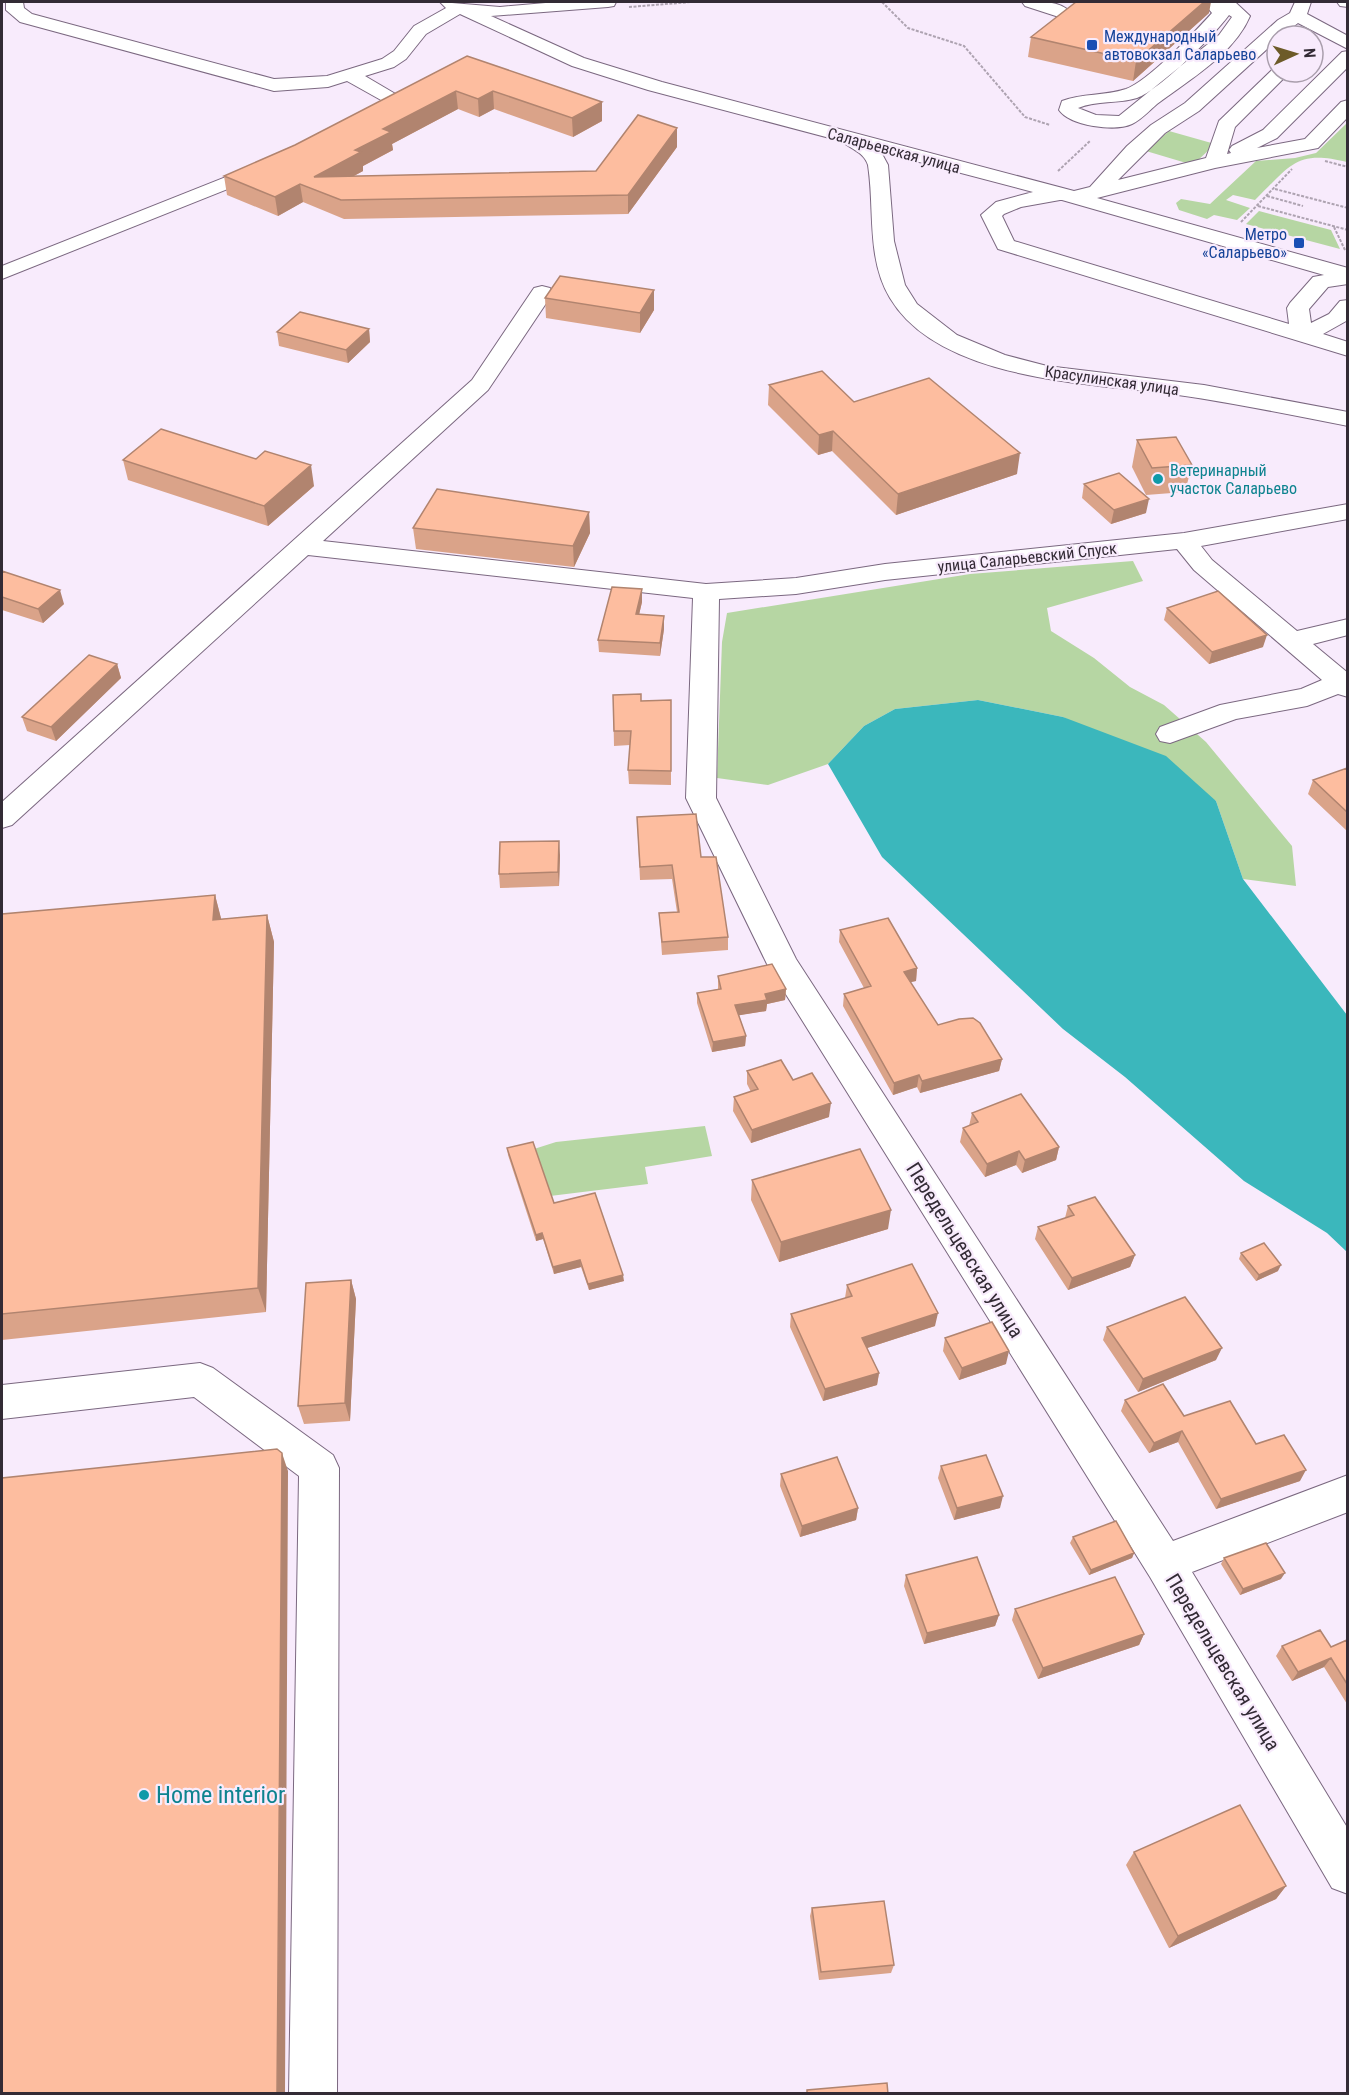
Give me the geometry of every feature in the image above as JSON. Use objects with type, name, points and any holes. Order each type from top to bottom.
[{"type":"street","points":[[15,2],[15,10],[26,18],[274,85],[318,83],[350,75],[395,59],[420,30],[453,5],[500,12],[610,2]]},
{"type":"street","points":[[578,62],[564,52],[554,38],[553,28],[558,20],[570,12],[610,2]]},
{"type":"street","points":[[1031,2],[1062,13]]},
{"type":"street","points":[[1211,2],[1218,6],[1221,14],[1209,28],[1135,93],[1078,100],[1069,105],[1068,110],[1088,118],[1114,122],[1126,120],[1193,67],[1232,32],[1241,21],[1241,16],[1226,2]]},
{"type":"street","name":"Саларьевская улица","points":[[453,5],[578,62],[662,88],[1071,197],[1161,215],[1347,276]]},
{"type":"street","points":[[1098,190],[1134,150],[1158,129],[1192,107],[1284,24],[1298,7],[1310,24]]},
{"type":"street","points":[[1325,38],[1347,44]]},
{"type":"street","points":[[1215,162],[1270,134],[1347,56]]},
{"type":"street","points":[[350,75],[397,103],[377,113]]},
{"type":"street","points":[[1158,129],[1210,126],[1265,84]]},
{"type":"street","points":[[1347,106],[1311,144],[1215,162],[1187,171],[1071,197],[1012,203],[996,208],[991,215],[1005,245],[1347,349]]},
{"type":"street","points":[[1210,126],[1215,162]]},
{"type":"street","name":"Красулинская улица","points":[[840,135],[858,142],[877,161],[883,230],[894,287],[899,298],[919,318],[965,346],[998,361],[1048,373],[1097,381],[1165,386],[1347,419]]},
{"type":"street","points":[[1134,150],[1142,181],[1161,215]]},
{"type":"street","points":[[2,273],[279,162]]},
{"type":"street","points":[[1161,215],[1187,171]]},
{"type":"street","points":[[1301,336],[1298,308],[1321,282],[1347,276]]},
{"type":"street","points":[[2,818],[299,546],[480,385],[542,293]]},
{"type":"street","points":[[1301,336],[1337,319],[1347,306]]},
{"type":"street","name":"улица Саларьевский Спуск","points":[[299,546],[706,592],[796,585],[907,570],[1184,541],[1347,511]]},
{"type":"street","points":[[1184,541],[1203,565],[1344,685]]},
{"type":"street","name":"Передельцевская улица","points":[[706,592],[701,798],[783,964],[1164,1563],[1347,1872]]},
{"type":"street","points":[[1291,640],[1347,627]]},
{"type":"street","points":[[1170,734],[1230,711],[1307,697],[1344,685]]},
{"type":"street","points":[[2,1402],[200,1380],[319,1468],[313,2094]]},
{"type":"street","points":[[1164,1563],[1347,1493]]},
{"type":"path","points":[[882,2],[908,28],[964,46],[1025,117],[1054,126]]},
{"type":"path","points":[[1083,135],[1093,138],[1051,178],[1098,190]]},
{"type":"path","points":[[1320,161],[1347,167]]},
{"type":"path","points":[[1235,229],[1293,169]]},
{"type":"path","points":[[1274,189],[1347,208]]},
{"type":"path","points":[[1267,196],[1304,207]]},
{"type":"path","points":[[1258,206],[1347,230]]},
{"type":"path","points":[[1333,226],[1347,256]]},
{"type":"green space","points":[[1347,123],[1347,162],[1305,159],[1286,170],[1255,200],[1233,195],[1226,200],[1250,208],[1237,220],[1214,215],[1207,219],[1179,210],[1176,203],[1181,199],[1210,204],[1256,161],[1295,158],[1316,153]]},
{"type":"green space","points":[[1169,131],[1215,144],[1193,165],[1146,151]]},
{"type":"green space","points":[[1259,211],[1331,230],[1340,249],[1246,224]]},
{"type":"green space","points":[[1133,561],[1143,581],[1047,608],[1051,631],[1094,658],[1130,687],[1164,705],[1206,742],[1292,846],[1296,886],[1243,879],[1216,801],[1063,717],[978,700],[895,709],[864,726],[828,764],[768,785],[717,778],[722,642],[727,613],[970,574]]},
{"type":"green space","points":[[705,1126],[712,1156],[645,1167],[648,1184],[550,1196],[534,1149],[556,1142]]},
{"type":"water","points":[[978,700],[1063,717],[1166,756],[1216,801],[1243,879],[1347,1015],[1347,1252],[1327,1233],[1244,1181],[1125,1077],[1063,1029],[882,857],[828,764],[864,726],[895,709]]},
{"type":"building","name":"Международный автовокзал Саларьево","points":[[1076,2],[1204,2],[1136,61],[1031,37]]},
{"type":"building","points":[[467,56],[602,102],[572,118],[493,91],[478,99],[456,91],[383,129],[391,132],[355,150],[361,152],[314,177],[596,171],[638,115],[677,128],[628,195],[341,200],[300,184],[275,197],[224,176],[295,145]]},
{"type":"building","points":[[560,276],[654,290],[640,313],[545,298]]},
{"type":"building","points":[[300,312],[369,329],[346,350],[277,332]]},
{"type":"building","points":[[822,371],[854,402],[929,378],[1020,453],[898,494],[833,431],[819,435],[769,385]]},
{"type":"building","points":[[161,429],[256,459],[265,451],[311,465],[264,506],[123,460]]},
{"type":"building","points":[[1176,437],[1192,465],[1152,468],[1137,440]]},
{"type":"building","points":[[1119,473],[1149,499],[1114,510],[1084,484]]},
{"type":"building","points":[[437,489],[589,512],[573,546],[413,528]]},
{"type":"building","points":[[2,571],[60,590],[38,609],[2,597]]},
{"type":"building","points":[[612,587],[642,589],[636,614],[664,616],[660,643],[598,640]]},
{"type":"building","points":[[1218,591],[1267,635],[1212,652],[1167,608]]},
{"type":"building","points":[[89,655],[117,664],[51,727],[22,717]]},
{"type":"building","points":[[641,694],[641,701],[671,700],[671,771],[628,770],[631,731],[614,731],[613,695]]},
{"type":"building","points":[[1347,768],[1347,812],[1313,780]]},
{"type":"building","points":[[696,814],[701,857],[716,857],[728,937],[662,942],[659,913],[679,912],[672,865],[640,867],[637,817]]},
{"type":"building","points":[[559,841],[558,872],[499,874],[500,842]]},
{"type":"building","points":[[215,895],[213,920],[267,915],[258,1288],[2,1314],[2,914]]},
{"type":"building","points":[[888,918],[917,968],[904,972],[938,1025],[973,1018],[980,1023],[1002,1059],[922,1081],[919,1075],[894,1083],[844,994],[871,986],[840,930]]},
{"type":"building","points":[[772,964],[786,989],[765,994],[767,1000],[735,1005],[746,1036],[713,1042],[697,993],[721,989],[718,976]]},
{"type":"building","points":[[781,1060],[793,1080],[812,1073],[831,1103],[752,1130],[734,1097],[758,1089],[747,1071]]},
{"type":"building","points":[[1021,1094],[1059,1147],[1025,1160],[1019,1151],[987,1164],[963,1128],[978,1122],[972,1113]]},
{"type":"building","points":[[533,1142],[554,1203],[595,1193],[623,1275],[588,1284],[580,1260],[553,1267],[542,1233],[536,1235],[507,1148]]},
{"type":"building","points":[[860,1149],[891,1210],[781,1242],[752,1180]]},
{"type":"building","points":[[1095,1197],[1135,1255],[1072,1278],[1038,1227],[1074,1215],[1068,1206]]},
{"type":"building","points":[[1264,1243],[1281,1265],[1259,1275],[1241,1253]]},
{"type":"building","points":[[912,1264],[938,1313],[862,1338],[879,1373],[825,1389],[791,1314],[852,1296],[847,1285]]},
{"type":"building","points":[[351,1280],[345,1403],[298,1406],[306,1283]]},
{"type":"building","points":[[1185,1297],[1222,1348],[1143,1379],[1107,1327]]},
{"type":"building","points":[[992,1322],[1009,1351],[962,1368],[945,1338]]},
{"type":"building","points":[[1163,1384],[1184,1416],[1230,1401],[1256,1444],[1284,1435],[1306,1470],[1221,1499],[1182,1431],[1154,1443],[1125,1400]]},
{"type":"building","name":"Home interior","points":[[277,1449],[282,1453],[277,2094],[2,2094],[2,1478]]},
{"type":"building","points":[[986,1455],[1003,1496],[957,1508],[941,1466]]},
{"type":"building","points":[[837,1457],[858,1508],[802,1526],[781,1474]]},
{"type":"building","points":[[1116,1521],[1134,1553],[1091,1570],[1073,1537]]},
{"type":"building","points":[[1266,1543],[1285,1573],[1243,1589],[1224,1558]]},
{"type":"building","points":[[977,1557],[999,1615],[927,1633],[906,1575]]},
{"type":"building","points":[[1115,1577],[1144,1634],[1043,1668],[1015,1609]]},
{"type":"building","points":[[1320,1630],[1331,1647],[1347,1640],[1347,1684],[1331,1658],[1298,1672],[1282,1646]]},
{"type":"building","points":[[1240,1805],[1286,1886],[1178,1936],[1134,1852]]},
{"type":"building","points":[[884,1901],[894,1965],[821,1972],[812,1908]]},
{"type":"building","points":[[887,2083],[888,2094],[807,2094],[807,2090]]},
{"type":"place","name":"Международный автовокзал Саларьево","points":[[1092,45]]},
{"type":"place","name":"Метро «Саларьево»","points":[[1299,243]]},
{"type":"place","name":"Ветеринарный участок Саларьево","points":[[1158,479]]},
{"type":"place","name":"Home interior","points":[[144,1795]]}]
